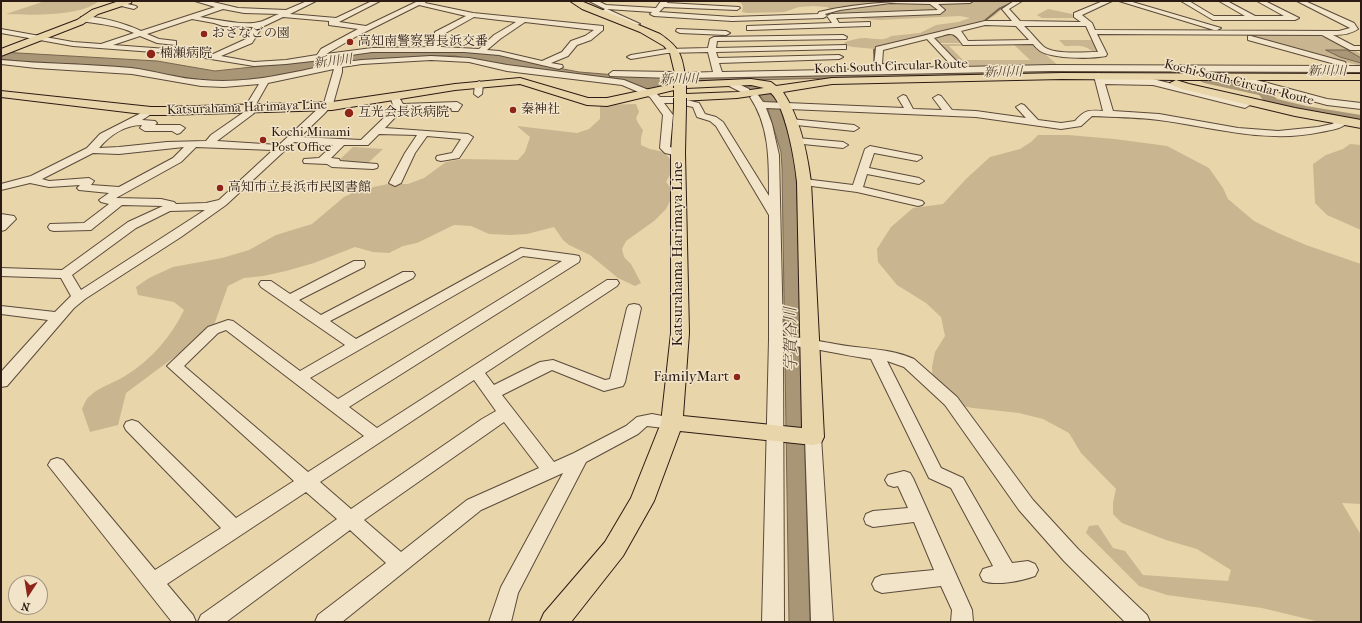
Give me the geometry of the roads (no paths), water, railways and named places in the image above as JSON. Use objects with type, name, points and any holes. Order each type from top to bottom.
[{"type":"main road","points":[[574,1],[588,9],[654,35],[667,43],[674,51]]},
{"type":"main road","points":[[2,54],[80,22],[95,12],[127,4]]},
{"type":"main road","name":"Katsurahama Harimaya Line","points":[[554,622],[614,549],[638,508],[672,423],[680,333],[678,153],[680,75],[674,51]]},
{"type":"main road","points":[[1167,78],[1234,77],[1361,71]]},
{"type":"main road","name":"Kochi South Circular Route","points":[[680,102],[703,97],[755,96],[770,90],[832,81],[1099,79],[1122,76],[1167,78],[1186,87],[1296,112],[1361,124]]},
{"type":"main road","name":"Katsurahama Harimaya Line","points":[[1,94],[151,111],[326,106],[455,89],[479,89],[526,81],[592,102],[608,102],[682,86],[733,83],[755,96]]},
{"type":"main road","points":[[672,423],[809,437],[794,342],[804,182],[800,152],[790,122],[783,105],[770,90]]},
{"type":"street","points":[[198,1],[222,7],[252,11],[270,10],[283,14],[337,20]]},
{"type":"street","points":[[212,57],[249,41],[252,37],[253,30],[259,25],[314,1]]},
{"type":"street","points":[[367,28],[332,23],[377,1]]},
{"type":"street","points":[[588,1],[636,24],[631,25]]},
{"type":"street","points":[[592,1],[605,7],[738,5],[735,19],[743,33]]},
{"type":"street","points":[[661,5],[654,14],[735,19],[823,16],[821,13],[840,8],[890,1],[970,1]]},
{"type":"street","points":[[1019,1],[1005,10],[1034,42],[1049,53],[1109,54],[1122,76],[1153,82],[1245,105]]},
{"type":"street","points":[[1088,1],[1105,2]]},
{"type":"street","points":[[1122,1],[1361,71]]},
{"type":"street","points":[[1184,1],[1213,18],[1254,18],[1301,21]]},
{"type":"street","points":[[1222,1],[1254,18]]},
{"type":"street","points":[[1260,1],[1353,48],[1361,48]]},
{"type":"street","points":[[1092,32],[1323,33],[1346,32],[1354,29],[1352,25],[1300,1]]},
{"type":"street","points":[[1,382],[57,316],[80,296],[177,234],[222,203],[283,148],[326,106],[338,75],[338,68],[321,55],[324,51],[419,2],[474,15],[600,28],[588,38],[574,43],[565,54],[544,64],[526,81]]},
{"type":"street","points":[[837,25],[831,16],[940,12],[942,10],[931,2]]},
{"type":"street","points":[[1103,54],[1092,32],[1077,15],[1105,2]]},
{"type":"street","points":[[1147,8],[1154,4]]},
{"type":"street","points":[[100,46],[222,7]]},
{"type":"street","points":[[437,49],[439,40],[438,34],[474,15]]},
{"type":"street","points":[[191,17],[216,21],[223,24],[259,25]]},
{"type":"street","points":[[674,25],[695,26],[701,17]]},
{"type":"street","points":[[1336,18],[1354,18]]},
{"type":"street","points":[[84,19],[113,24],[140,33],[157,41],[183,47],[212,57],[262,64],[388,49],[437,49],[481,51],[522,57],[544,64],[590,72],[634,76],[957,67]]},
{"type":"street","points":[[481,51],[524,20]]},
{"type":"street","points":[[1086,24],[985,23],[879,50],[878,66],[957,67],[1122,76],[1361,71]]},
{"type":"street","points":[[718,74],[711,50],[714,39],[743,33],[867,24]]},
{"type":"street","points":[[1,31],[60,42],[100,46],[183,47]]},
{"type":"street","points":[[680,31],[843,37]]},
{"type":"street","points":[[954,31],[959,33],[966,43],[1034,42]]},
{"type":"street","points":[[930,38],[957,67]]},
{"type":"street","points":[[631,58],[674,51],[842,47]]},
{"type":"street","points":[[794,48],[808,72]]},
{"type":"street","points":[[2,54],[36,66],[132,71],[205,83],[232,84],[265,81],[334,66],[388,60],[447,58],[469,60],[507,68],[624,83],[655,96],[668,115],[665,148],[669,151],[678,153]]},
{"type":"street","points":[[714,61],[839,58]]},
{"type":"street","points":[[1234,77],[1328,102],[1361,106]]},
{"type":"street","points":[[1099,79],[1109,114]]},
{"type":"street","points":[[209,144],[215,137],[233,125],[253,108],[250,107],[265,81]]},
{"type":"street","points":[[394,96],[399,108]]},
{"type":"street","points":[[755,96],[783,105],[976,114],[1036,123],[1068,125],[1078,124],[1087,114],[1156,117],[1208,126],[1282,135],[1300,134],[1330,128],[1344,121]]},
{"type":"street","points":[[755,96],[769,130],[774,155],[775,216],[794,342],[778,434],[773,622]]},
{"type":"street","points":[[903,98],[910,112]]},
{"type":"street","points":[[938,98],[949,113]]},
{"type":"street","points":[[658,100],[674,100],[696,105],[701,114],[700,115],[713,119],[720,124],[775,216]]},
{"type":"street","points":[[292,139],[341,143],[364,143],[399,108],[457,105],[455,109]]},
{"type":"street","points":[[1021,107],[1036,123]]},
{"type":"street","points":[[1,188],[35,178],[91,150],[104,136],[151,111]]},
{"type":"street","points":[[130,122],[152,123],[145,128],[180,128],[177,131]]},
{"type":"street","points":[[790,122],[854,128]]},
{"type":"street","points":[[376,131],[468,137],[456,156],[441,158]]},
{"type":"street","points":[[395,183],[410,153],[424,133]]},
{"type":"street","points":[[797,141],[843,145]]},
{"type":"street","points":[[322,161],[341,143]]},
{"type":"street","points":[[91,150],[110,150],[168,144],[209,144],[283,148]]},
{"type":"street","points":[[54,227],[87,227],[120,196],[177,160],[192,145]]},
{"type":"street","points":[[857,189],[870,149],[917,158]]},
{"type":"street","points":[[308,161],[335,161],[332,164],[373,166]]},
{"type":"street","points":[[864,170],[919,181]]},
{"type":"street","points":[[35,178],[32,180],[49,184],[89,180],[83,188],[170,204],[168,208]]},
{"type":"street","points":[[804,182],[857,189],[918,203]]},
{"type":"street","points":[[1,272],[65,274],[132,225],[168,208],[192,207],[222,203]]},
{"type":"street","points":[[1,218],[10,219],[1,227]]},
{"type":"street","points":[[299,378],[521,252],[574,260],[337,407]]},
{"type":"street","points":[[289,300],[359,264]]},
{"type":"street","points":[[65,274],[76,293],[80,296]]},
{"type":"street","points":[[320,321],[408,275]]},
{"type":"street","points":[[152,583],[612,283]]},
{"type":"street","points":[[266,284],[355,345]]},
{"type":"street","points":[[492,393],[545,366],[553,365],[604,386],[617,382],[634,308]]},
{"type":"street","points":[[1,310],[57,316]]},
{"type":"street","points":[[376,436],[228,324],[213,330],[174,366],[308,481],[400,563]]},
{"type":"street","points":[[794,342],[876,354],[901,359],[909,363],[951,401],[1026,506],[1071,555],[1139,622]]},
{"type":"street","points":[[876,354],[935,474],[957,483],[998,574],[1028,570]]},
{"type":"street","points":[[475,371],[551,471]]},
{"type":"street","points":[[209,622],[350,520],[488,423],[506,413]]},
{"type":"street","points":[[326,622],[474,505],[580,458],[632,430],[643,421],[652,420],[672,423]]},
{"type":"street","points":[[132,426],[234,529]]},
{"type":"street","points":[[809,437],[822,622]]},
{"type":"street","points":[[500,622],[508,593],[580,458]]},
{"type":"street","points":[[57,465],[185,622]]},
{"type":"street","points":[[894,480],[904,478],[962,610],[962,622]]},
{"type":"street","points":[[873,519],[919,514]]},
{"type":"street","points":[[882,584],[947,577]]},
{"type":"water","points":[[467,50],[507,55],[537,64],[579,72],[616,75],[976,70],[1361,70],[1361,74],[971,75],[748,80],[772,95],[777,100],[795,153],[810,622],[789,622],[782,168],[781,152],[766,103],[760,96],[733,80],[692,81],[646,90],[626,82],[508,66],[455,56],[433,56],[360,62],[265,79],[233,81],[204,81],[109,67],[74,64],[44,64],[1,59],[1,52],[157,61],[215,71],[299,62],[373,51]]},
{"type":"water","points":[[1326,50],[1347,50],[1361,58],[1361,63],[1340,57]]},
{"type":"water","points":[[1222,82],[1260,87],[1272,95],[1277,102],[1269,101],[1264,95],[1219,85]]},
{"type":"waterway","points":[[982,23],[999,9],[1016,1]]},
{"type":"waterway","points":[[879,48],[874,50],[875,69],[884,69]]},
{"type":"waterway","points":[[1194,73],[1208,80],[1263,92],[1272,102],[1306,110],[1361,119]]},
{"type":"place","name":"おさなごの園","points":[[204,34]]},
{"type":"place","name":"高知南警察署長浜交番","points":[[350,42]]},
{"type":"place","name":"楠瀬病院","points":[[151,54]]},
{"type":"place","name":"秦神社","points":[[513,110]]},
{"type":"place","name":"互光会長浜病院","points":[[349,113]]},
{"type":"place","name":"Kochi Minami Post Office","points":[[263,140]]},
{"type":"place","name":"高知市立長浜市民図書館","points":[[220,188]]},
{"type":"place","name":"FamilyMart","points":[[737,377]]},
{"type":"water label","name":"新川川","points":[[333,62]]},
{"type":"water label","name":"新川川","points":[[1327,72]]},
{"type":"water label","name":"新川川","points":[[1003,73]]},
{"type":"water label","name":"新川川","points":[[679,80]]},
{"type":"water label","name":"宇賀谷川","points":[[792,339]]}]
